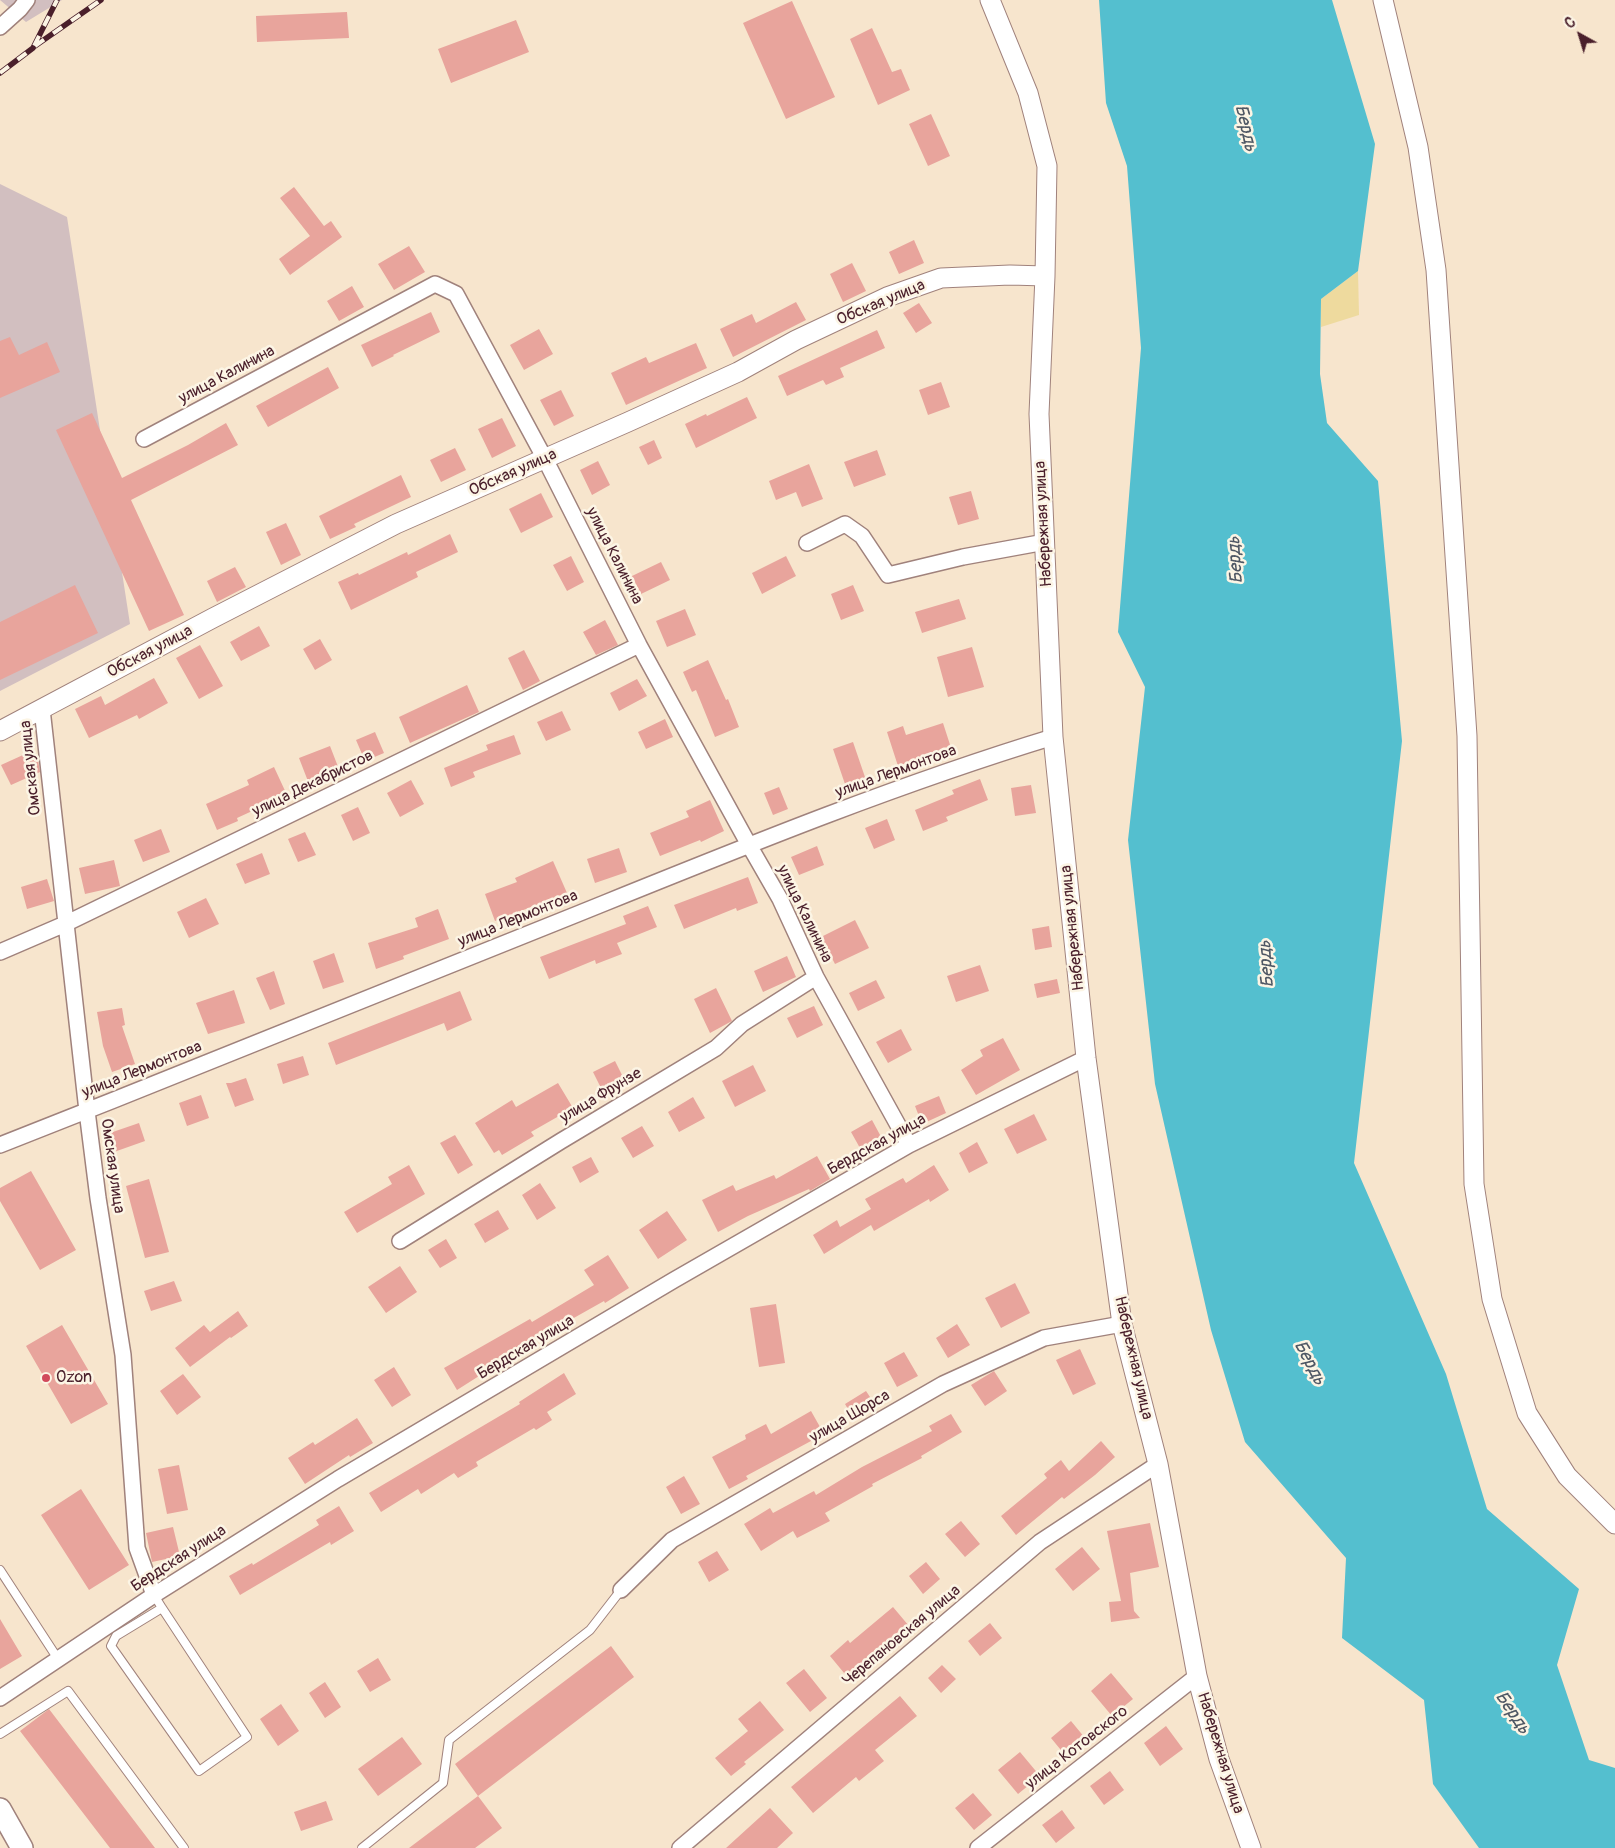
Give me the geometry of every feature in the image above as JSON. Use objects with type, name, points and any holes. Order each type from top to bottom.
[{"type":"main road","points":[[0,1809],[22,1848]]},
{"type":"street","points":[[0,27],[27,0]]},
{"type":"street","name":"Набережная улица","points":[[990,0],[1028,93],[1047,166],[1045,276],[1038,414],[1053,737],[1086,1058],[1122,1324],[1158,1464],[1197,1676],[1219,1759],[1251,1848]]},
{"type":"street","points":[[1383,0],[1418,147],[1436,270],[1466,736],[1474,1184],[1492,1299],[1528,1413],[1567,1476],[1615,1524]]},
{"type":"street","name":"Обская улица","points":[[0,730],[396,524],[738,372],[796,340],[887,297],[941,278],[1010,275],[1045,276]]},
{"type":"street","name":"улица Калинина","points":[[144,439],[435,284],[456,294],[544,459],[639,645],[748,845],[780,899],[816,977],[909,1145]]},
{"type":"street","points":[[807,543],[845,524],[862,536],[888,575],[963,557],[1044,542]]},
{"type":"street","name":"улица Декабристов","points":[[0,952],[65,924],[639,645]]},
{"type":"street","name":"Омская улица","points":[[42,709],[87,1111],[98,1198],[123,1355],[137,1548],[158,1602]]},
{"type":"street","name":"улица Лермонтова","points":[[0,1145],[748,845],[892,791],[1053,737]]},
{"type":"street","name":"улица Фрунзе","points":[[400,1241],[716,1048],[742,1024],[816,977]]},
{"type":"street","name":"Бердская улица","points":[[0,1698],[58,1659],[158,1602],[338,1479],[666,1285],[909,1145],[1086,1058]]},
{"type":"street","name":"улица Щорса","points":[[621,1590],[672,1540],[943,1384],[1044,1338],[1122,1324]]},
{"type":"street","name":"Черепановская улица","points":[[680,1848],[1040,1542],[1158,1464]]},
{"type":"street","name":"улица Котовского","points":[[978,1848],[1197,1676]]},
{"type":"lane","points":[[0,1570],[58,1659]]},
{"type":"lane","points":[[362,1848],[443,1783],[449,1740],[590,1630],[621,1590]]},
{"type":"lane","points":[[158,1602],[247,1737],[199,1771],[111,1646],[116,1636],[158,1602]]},
{"type":"lane","points":[[0,1734],[68,1691],[184,1848]]},
{"type":"shaded area","points":[[0,0],[62,0],[26,22]]},
{"type":"shaded area","points":[[0,184],[67,217],[130,624],[0,691]]},
{"type":"sand","points":[[1358,271],[1359,315],[1321,327],[1321,299]]},
{"type":"water","name":"Бердь","points":[[1099,0],[1332,0],[1375,144],[1358,271],[1321,299],[1320,374],[1327,423],[1378,481],[1402,741],[1354,1163],[1446,1374],[1487,1509],[1579,1589],[1557,1665],[1589,1760],[1615,1768],[1615,1848],[1479,1848],[1433,1784],[1424,1700],[1342,1638],[1346,1558],[1245,1442],[1211,1330],[1155,1084],[1128,840],[1145,687],[1118,632],[1141,348],[1127,166],[1106,103]]},
{"type":"building","points":[[792,1],[835,97],[786,119],[743,23]]},
{"type":"building","points":[[347,12],[349,38],[257,42],[256,16]]},
{"type":"building","points":[[516,20],[529,52],[451,83],[438,49]]},
{"type":"building","points":[[872,28],[892,72],[901,69],[910,90],[878,105],[850,39]]},
{"type":"building","points":[[931,114],[950,156],[928,166],[909,124]]},
{"type":"building","points":[[294,187],[324,226],[331,221],[342,237],[290,275],[279,259],[310,236],[280,198]]},
{"type":"building","points":[[914,240],[924,263],[899,274],[889,252]]},
{"type":"building","points":[[409,246],[425,272],[394,290],[378,264]]},
{"type":"building","points":[[852,263],[866,291],[843,302],[830,274]]},
{"type":"building","points":[[352,286],[364,307],[339,321],[327,301]]},
{"type":"building","points":[[796,302],[806,320],[733,357],[720,329],[752,314],[756,323]]},
{"type":"building","points":[[919,303],[932,323],[916,333],[903,313]]},
{"type":"building","points":[[431,312],[440,332],[372,367],[361,345]]},
{"type":"building","points":[[539,329],[553,354],[524,370],[510,345]]},
{"type":"building","points":[[877,330],[885,348],[840,368],[844,377],[826,385],[823,380],[787,396],[778,376]]},
{"type":"building","points":[[10,337],[19,355],[47,342],[60,372],[0,398],[0,341]]},
{"type":"building","points":[[696,343],[707,368],[626,405],[611,373],[646,357],[649,363]]},
{"type":"building","points":[[328,367],[339,388],[268,427],[256,406]]},
{"type":"building","points":[[941,382],[950,407],[928,415],[919,390]]},
{"type":"building","points":[[561,390],[574,416],[554,426],[540,400]]},
{"type":"building","points":[[747,397],[757,418],[696,448],[685,424]]},
{"type":"building","points":[[92,413],[122,478],[188,445],[226,423],[238,445],[131,500],[184,615],[149,631],[56,430]]},
{"type":"building","points":[[502,418],[516,446],[492,458],[478,429]]},
{"type":"building","points":[[654,440],[662,458],[648,465],[639,447]]},
{"type":"building","points":[[455,448],[466,470],[441,482],[430,460]]},
{"type":"building","points":[[877,450],[886,475],[854,487],[844,462]]},
{"type":"building","points":[[598,461],[610,485],[592,495],[580,470]]},
{"type":"building","points":[[809,464],[823,499],[802,507],[796,492],[776,500],[769,481]]},
{"type":"building","points":[[401,475],[411,497],[354,524],[356,527],[330,539],[319,516]]},
{"type":"building","points":[[971,491],[979,519],[958,525],[949,497]]},
{"type":"building","points":[[541,493],[553,517],[521,533],[509,509]]},
{"type":"building","points":[[286,523],[301,555],[281,565],[266,532]]},
{"type":"building","points":[[450,534],[458,552],[416,572],[418,577],[351,610],[338,582],[358,573],[359,575],[407,552],[408,555]]},
{"type":"building","points":[[571,556],[584,582],[567,591],[553,565]]},
{"type":"building","points":[[786,556],[796,576],[762,594],[752,573]]},
{"type":"building","points":[[661,562],[670,580],[641,594],[632,576]]},
{"type":"building","points":[[235,567],[246,587],[217,602],[207,581]]},
{"type":"building","points":[[75,585],[98,633],[0,680],[0,622]]},
{"type":"building","points":[[853,585],[864,611],[841,620],[831,594]]},
{"type":"building","points":[[959,599],[966,619],[922,633],[915,612]]},
{"type":"building","points":[[685,609],[696,635],[667,647],[656,621]]},
{"type":"building","points":[[605,620],[618,645],[596,655],[583,632]]},
{"type":"building","points":[[259,626],[270,646],[241,661],[230,642]]},
{"type":"building","points":[[320,639],[332,660],[315,670],[303,649]]},
{"type":"building","points":[[200,645],[223,686],[199,699],[176,658]]},
{"type":"building","points":[[972,647],[984,687],[948,697],[937,657]]},
{"type":"building","points":[[524,650],[540,681],[523,690],[508,658]]},
{"type":"building","points":[[708,660],[726,700],[728,699],[739,727],[715,737],[696,690],[692,692],[683,672]]},
{"type":"building","points":[[154,678],[168,703],[139,719],[137,715],[89,738],[75,709],[101,696],[105,705]]},
{"type":"building","points":[[637,679],[647,696],[619,711],[610,693]]},
{"type":"building","points":[[467,685],[479,712],[410,743],[399,717]]},
{"type":"building","points":[[562,711],[571,730],[546,741],[537,722]]},
{"type":"building","points":[[665,719],[673,737],[646,749],[638,732]]},
{"type":"building","points":[[943,723],[954,757],[935,763],[933,754],[898,766],[887,732],[903,726],[906,735]]},
{"type":"building","points":[[375,732],[384,753],[365,761],[356,740]]},
{"type":"building","points":[[514,735],[521,754],[473,772],[475,777],[451,787],[444,768],[488,750],[486,745]]},
{"type":"building","points":[[853,742],[866,780],[846,787],[833,749]]},
{"type":"building","points":[[330,746],[342,777],[311,789],[299,758]]},
{"type":"building","points":[[34,750],[40,772],[11,785],[1,765]]},
{"type":"building","points":[[274,767],[287,795],[237,818],[238,821],[217,830],[206,804],[249,785],[247,780]]},
{"type":"building","points":[[980,779],[988,800],[946,817],[948,821],[923,831],[915,810],[954,794],[952,790]]},
{"type":"building","points":[[411,780],[424,804],[400,817],[387,793]]},
{"type":"building","points":[[1031,785],[1036,813],[1015,816],[1011,788]]},
{"type":"building","points":[[779,787],[788,809],[773,815],[764,793]]},
{"type":"building","points":[[710,800],[724,831],[701,842],[700,840],[660,856],[650,833],[689,817],[686,811]]},
{"type":"building","points":[[358,807],[370,833],[353,841],[341,815]]},
{"type":"building","points":[[887,819],[895,840],[874,849],[865,828]]},
{"type":"building","points":[[161,829],[170,852],[143,862],[134,840]]},
{"type":"building","points":[[305,832],[316,855],[298,862],[288,839]]},
{"type":"building","points":[[817,846],[824,865],[799,875],[791,857]]},
{"type":"building","points":[[619,848],[627,872],[595,883],[587,859]]},
{"type":"building","points":[[262,853],[270,874],[245,884],[236,864]]},
{"type":"building","points":[[114,860],[120,886],[85,894],[79,868]]},
{"type":"building","points":[[553,861],[567,893],[495,921],[485,894],[517,882],[515,878]]},
{"type":"building","points":[[748,877],[758,903],[737,911],[736,908],[684,929],[674,905]]},
{"type":"building","points":[[47,879],[54,901],[27,909],[21,887]]},
{"type":"building","points":[[206,898],[219,924],[189,938],[177,912]]},
{"type":"building","points":[[648,906],[657,927],[617,943],[622,954],[596,964],[595,960],[549,979],[540,957],[626,924],[623,916]]},
{"type":"building","points":[[438,909],[449,939],[403,956],[404,959],[376,969],[368,943],[418,927],[415,918]]},
{"type":"building","points":[[855,920],[869,948],[835,964],[821,937]]},
{"type":"building","points":[[1049,926],[1052,947],[1035,950],[1032,929]]},
{"type":"building","points":[[334,953],[344,982],[323,989],[313,961]]},
{"type":"building","points":[[787,956],[796,977],[763,992],[754,971]]},
{"type":"building","points":[[980,965],[989,991],[956,1002],[947,976]]},
{"type":"building","points":[[274,971],[285,1004],[270,1010],[256,978]]},
{"type":"building","points":[[1057,979],[1060,993],[1037,998],[1034,984]]},
{"type":"building","points":[[876,980],[885,998],[858,1011],[849,993]]},
{"type":"building","points":[[716,988],[732,1021],[710,1033],[694,999]]},
{"type":"building","points":[[234,990],[245,1023],[208,1034],[196,1003]]},
{"type":"building","points":[[460,991],[472,1020],[447,1031],[444,1023],[336,1065],[328,1043]]},
{"type":"building","points":[[814,1006],[823,1025],[797,1038],[787,1018]]},
{"type":"building","points":[[122,1008],[125,1025],[122,1026],[135,1064],[112,1072],[103,1046],[97,1012]]},
{"type":"building","points":[[901,1029],[912,1050],[888,1063],[876,1042]]},
{"type":"building","points":[[1003,1038],[1020,1070],[976,1095],[961,1070],[983,1056],[980,1050]]},
{"type":"building","points":[[303,1056],[309,1075],[283,1084],[277,1064]]},
{"type":"building","points":[[615,1061],[624,1079],[602,1090],[593,1072]]},
{"type":"building","points":[[753,1065],[766,1091],[735,1107],[722,1081]]},
{"type":"building","points":[[246,1078],[254,1100],[235,1107],[226,1083]]},
{"type":"building","points":[[558,1083],[573,1108],[531,1132],[534,1136],[502,1155],[499,1150],[494,1153],[475,1123],[512,1100],[516,1107]]},
{"type":"building","points":[[201,1095],[209,1118],[187,1126],[179,1103]]},
{"type":"building","points":[[939,1096],[946,1113],[922,1124],[915,1106]]},
{"type":"building","points":[[693,1097],[705,1118],[679,1132],[668,1112]]},
{"type":"building","points":[[1034,1114],[1047,1140],[1017,1154],[1004,1129]]},
{"type":"building","points":[[872,1120],[886,1146],[865,1157],[851,1132]]},
{"type":"building","points":[[139,1123],[145,1141],[114,1152],[107,1134]]},
{"type":"building","points":[[642,1126],[654,1146],[633,1158],[621,1138]]},
{"type":"building","points":[[455,1135],[473,1165],[458,1174],[440,1143]]},
{"type":"building","points":[[977,1142],[988,1163],[969,1173],[959,1153]]},
{"type":"building","points":[[817,1156],[830,1179],[810,1191],[809,1189],[748,1216],[718,1232],[702,1200],[733,1185],[736,1191],[774,1175],[776,1179]]},
{"type":"building","points":[[591,1157],[599,1172],[580,1183],[572,1167]]},
{"type":"building","points":[[409,1165],[425,1194],[357,1233],[344,1212],[392,1184],[388,1177]]},
{"type":"building","points":[[934,1165],[949,1190],[930,1202],[929,1199],[874,1231],[871,1225],[824,1254],[813,1235],[837,1220],[840,1227],[871,1209],[865,1199],[903,1178],[906,1183]]},
{"type":"building","points":[[31,1171],[76,1250],[40,1270],[0,1201],[0,1188]]},
{"type":"building","points":[[149,1179],[169,1252],[145,1258],[126,1186]]},
{"type":"building","points":[[540,1183],[556,1208],[537,1220],[522,1195]]},
{"type":"building","points":[[498,1210],[509,1229],[485,1243],[474,1224]]},
{"type":"building","points":[[667,1211],[687,1240],[658,1259],[639,1230]]},
{"type":"building","points":[[446,1239],[457,1258],[440,1268],[428,1250]]},
{"type":"building","points":[[608,1255],[629,1288],[605,1303],[604,1301],[540,1337],[478,1374],[479,1376],[457,1390],[444,1368],[530,1319],[532,1322],[594,1285],[584,1270]]},
{"type":"building","points":[[400,1266],[417,1292],[386,1313],[368,1287]]},
{"type":"building","points":[[174,1281],[182,1301],[151,1311],[144,1291]]},
{"type":"building","points":[[1015,1283],[1030,1313],[1001,1328],[985,1298]]},
{"type":"building","points":[[776,1304],[785,1363],[759,1367],[750,1308]]},
{"type":"building","points":[[238,1311],[248,1326],[190,1367],[175,1348],[204,1325],[210,1332]]},
{"type":"building","points":[[957,1324],[970,1345],[948,1358],[936,1338]]},
{"type":"building","points":[[62,1325],[108,1404],[71,1424],[26,1346]]},
{"type":"building","points":[[1080,1349],[1096,1384],[1073,1395],[1056,1360]]},
{"type":"building","points":[[904,1352],[918,1376],[897,1387],[884,1363]]},
{"type":"building","points":[[394,1367],[411,1395],[392,1407],[374,1380]]},
{"type":"building","points":[[994,1371],[1007,1391],[985,1406],[971,1385]]},
{"type":"building","points":[[564,1373],[576,1394],[547,1412],[552,1420],[536,1430],[534,1428],[476,1462],[478,1466],[458,1478],[454,1473],[421,1494],[418,1489],[381,1512],[369,1493],[520,1404],[519,1402]]},
{"type":"building","points":[[183,1374],[201,1397],[177,1415],[160,1391]]},
{"type":"building","points":[[866,1391],[874,1403],[852,1416],[845,1404]]},
{"type":"building","points":[[811,1411],[824,1434],[746,1476],[748,1479],[729,1489],[712,1457],[746,1439],[745,1435],[766,1424],[771,1434]]},
{"type":"building","points":[[951,1414],[962,1432],[921,1456],[922,1458],[872,1484],[873,1486],[825,1513],[830,1521],[797,1538],[793,1531],[761,1551],[744,1524],[770,1508],[773,1513],[814,1491],[816,1495],[862,1467],[932,1431],[929,1426]]},
{"type":"building","points":[[357,1418],[373,1443],[350,1457],[349,1455],[305,1484],[288,1458],[313,1442],[315,1445]]},
{"type":"building","points":[[1101,1441],[1115,1457],[1095,1475],[1064,1499],[1062,1497],[1016,1535],[1001,1516],[1047,1478],[1044,1474],[1061,1460],[1069,1471]]},
{"type":"building","points":[[179,1465],[188,1510],[167,1514],[158,1469]]},
{"type":"building","points":[[684,1476],[700,1504],[681,1514],[666,1487]]},
{"type":"building","points":[[81,1489],[129,1565],[89,1590],[41,1515]]},
{"type":"building","points":[[339,1506],[354,1531],[331,1545],[330,1542],[240,1595],[229,1576],[252,1563],[253,1565],[319,1525],[316,1520]]},
{"type":"building","points":[[961,1521],[980,1544],[965,1557],[945,1534]]},
{"type":"building","points":[[1150,1523],[1159,1567],[1130,1573],[1134,1611],[1140,1618],[1111,1622],[1109,1602],[1121,1601],[1107,1531]]},
{"type":"building","points":[[173,1527],[180,1556],[152,1562],[146,1533]]},
{"type":"building","points":[[1082,1547],[1100,1569],[1073,1591],[1055,1569]]},
{"type":"building","points":[[717,1551],[729,1570],[709,1582],[698,1562]]},
{"type":"building","points":[[926,1562],[940,1579],[923,1594],[909,1576]]},
{"type":"building","points":[[893,1607],[909,1626],[849,1679],[830,1656],[848,1640],[850,1643]]},
{"type":"building","points":[[0,1619],[22,1656],[0,1669]]},
{"type":"building","points":[[990,1623],[1002,1638],[980,1656],[968,1641]]},
{"type":"building","points":[[611,1646],[634,1677],[478,1796],[455,1764]]},
{"type":"building","points":[[378,1658],[391,1680],[370,1692],[357,1671]]},
{"type":"building","points":[[942,1665],[956,1679],[941,1693],[928,1678]]},
{"type":"building","points":[[804,1669],[827,1698],[810,1712],[786,1683]]},
{"type":"building","points":[[1111,1673],[1133,1699],[1112,1716],[1091,1691]]},
{"type":"building","points":[[325,1682],[341,1707],[325,1718],[309,1693]]},
{"type":"building","points":[[900,1696],[917,1716],[875,1750],[884,1761],[859,1781],[856,1777],[813,1813],[791,1787]]},
{"type":"building","points":[[760,1701],[784,1730],[744,1762],[746,1764],[731,1776],[715,1758],[748,1731],[738,1719]]},
{"type":"building","points":[[281,1704],[299,1731],[278,1746],[260,1719]]},
{"type":"building","points":[[49,1709],[155,1848],[110,1848],[20,1731]]},
{"type":"building","points":[[1071,1721],[1085,1738],[1065,1755],[1051,1738]]},
{"type":"building","points":[[1166,1726],[1183,1749],[1160,1766],[1144,1743]]},
{"type":"building","points":[[402,1737],[422,1764],[378,1796],[358,1769]]},
{"type":"building","points":[[1020,1752],[1040,1776],[1018,1794],[998,1770]]},
{"type":"building","points":[[1110,1771],[1124,1790],[1104,1805],[1090,1786]]},
{"type":"building","points":[[973,1793],[992,1815],[974,1830],[955,1808]]},
{"type":"building","points":[[478,1796],[502,1828],[475,1848],[409,1848]]},
{"type":"building","points":[[326,1801],[333,1820],[301,1831],[294,1812]]},
{"type":"building","points":[[770,1808],[793,1833],[777,1848],[726,1848]]},
{"type":"building","points":[[1062,1810],[1075,1828],[1056,1843],[1042,1825]]},
{"type":"railway","points":[[0,73],[33,48],[57,0]]},
{"type":"railway","points":[[35,46],[101,0]]},
{"type":"place","name":"Ozon","points":[[46,1378]]}]
